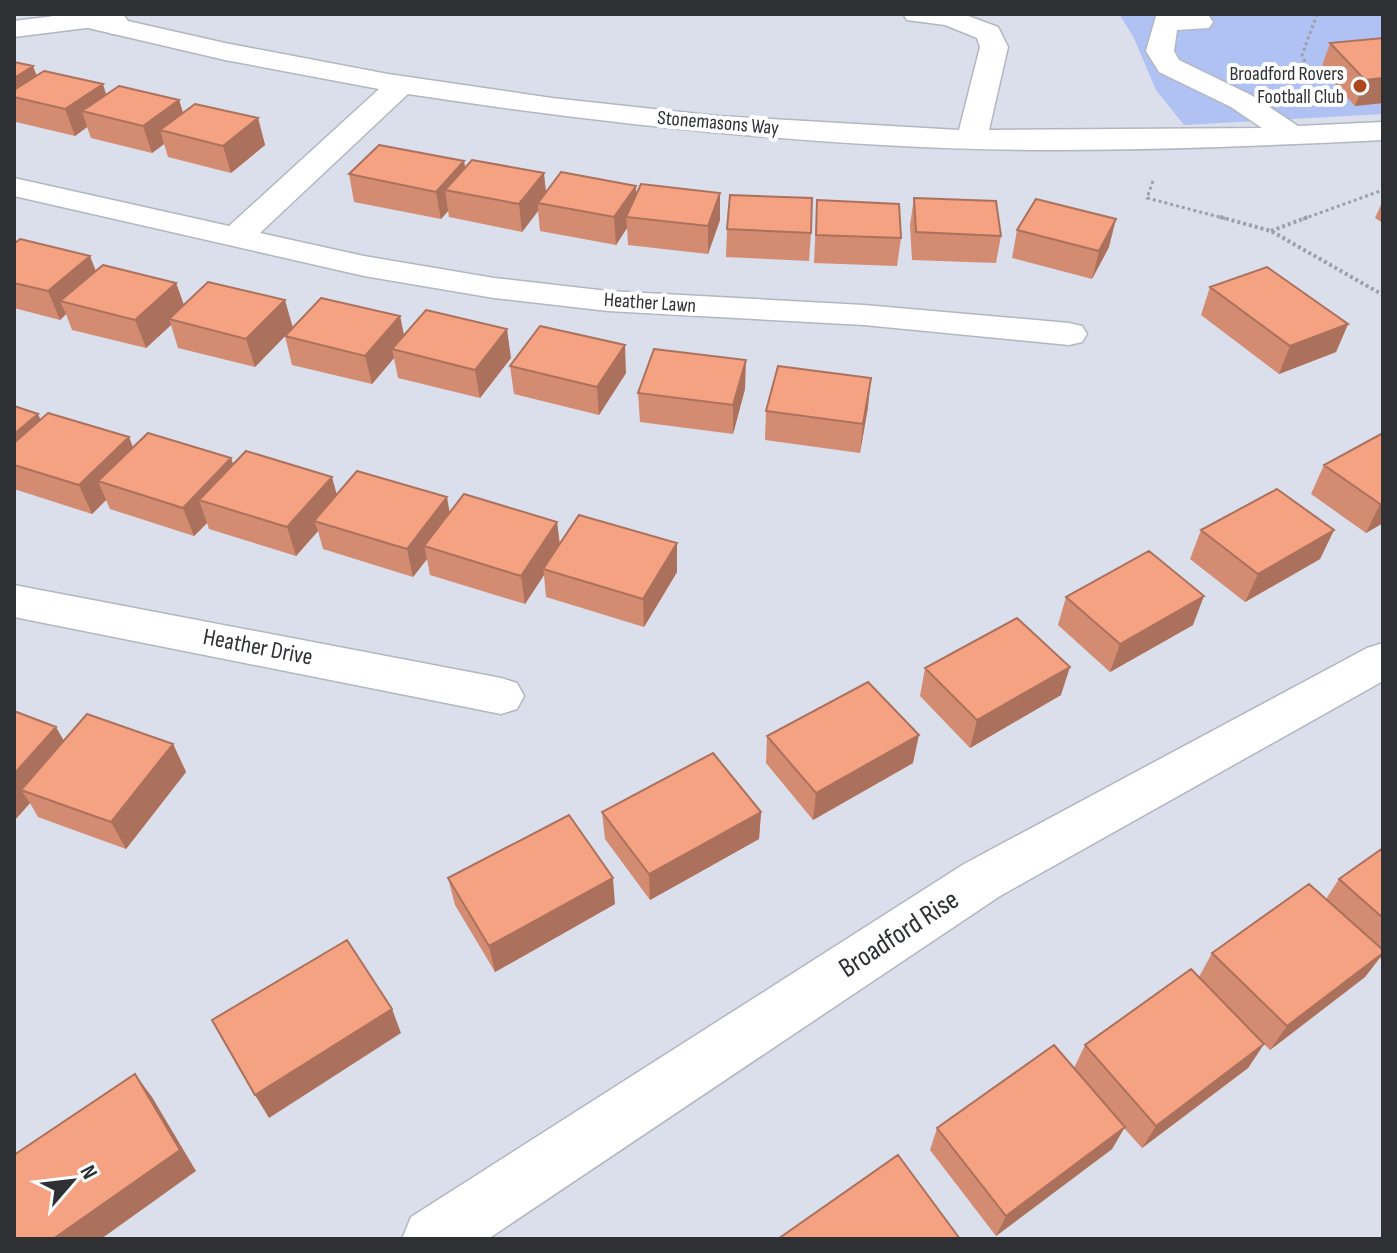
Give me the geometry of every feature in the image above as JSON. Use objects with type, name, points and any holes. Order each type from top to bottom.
[{"type":"street","points":[[916,14],[996,23],[994,47],[972,139]]},
{"type":"street","name":"Stonemasons Way","points":[[14,29],[95,19],[250,57],[402,84],[484,98],[679,121],[972,139],[1202,140],[1383,131]]},
{"type":"street","points":[[1200,22],[1165,22],[1160,51],[1169,66],[1241,101],[1294,137]]},
{"type":"street","points":[[235,238],[402,84]]},
{"type":"street","name":"Heather Lawn","points":[[14,187],[364,266],[494,288],[608,301],[864,315],[1069,334]]},
{"type":"street","name":"Heather Drive","points":[[14,601],[501,696]]},
{"type":"street","name":"Broadford Rise","points":[[433,1239],[982,880],[1383,660]]},
{"type":"path","points":[[1317,14],[1302,55],[1317,91]]},
{"type":"path","points":[[1306,64],[1314,66]]},
{"type":"path","points":[[1156,172],[1147,198],[1271,231],[1383,295]]},
{"type":"path","points":[[1271,231],[1383,190]]},
{"type":"shaded area","points":[[1119,14],[1383,14],[1383,114],[1184,125],[1156,90],[1133,36]]},
{"type":"building","points":[[1383,38],[1383,78],[1365,80],[1330,43]]},
{"type":"building","points":[[14,62],[33,66],[14,78]]},
{"type":"building","points":[[44,71],[103,84],[65,109],[14,97],[14,90]]},
{"type":"building","points":[[119,86],[179,100],[143,126],[82,111]]},
{"type":"building","points":[[195,104],[258,118],[223,146],[160,130]]},
{"type":"building","points":[[379,145],[464,161],[436,192],[349,174]]},
{"type":"building","points":[[472,160],[544,173],[519,204],[445,190]]},
{"type":"building","points":[[561,172],[636,186],[614,217],[538,203]]},
{"type":"building","points":[[641,184],[720,193],[708,226],[626,217]]},
{"type":"building","points":[[730,195],[812,198],[811,233],[727,229]]},
{"type":"building","points":[[914,198],[996,201],[1001,236],[916,232]]},
{"type":"building","points":[[1036,199],[1116,219],[1099,251],[1017,230]]},
{"type":"building","points":[[817,200],[899,204],[901,238],[816,235]]},
{"type":"building","points":[[20,239],[90,256],[48,291],[14,283],[14,244]]},
{"type":"building","points":[[103,265],[176,283],[135,320],[60,301]]},
{"type":"building","points":[[1267,267],[1348,324],[1290,346],[1210,287]]},
{"type":"building","points":[[208,282],[285,300],[246,339],[169,319]]},
{"type":"building","points":[[321,298],[400,316],[365,356],[285,336]]},
{"type":"building","points":[[426,310],[507,329],[475,370],[392,349]]},
{"type":"building","points":[[540,326],[625,345],[597,387],[510,366]]},
{"type":"building","points":[[654,349],[746,360],[733,405],[638,393]]},
{"type":"building","points":[[778,366],[871,378],[863,424],[766,411]]},
{"type":"building","points":[[14,406],[38,414],[14,434]]},
{"type":"building","points":[[48,413],[129,437],[79,485],[14,465],[14,443]]},
{"type":"building","points":[[148,433],[231,458],[183,508],[98,481]]},
{"type":"building","points":[[1383,433],[1383,503],[1380,504],[1324,465]]},
{"type":"building","points":[[246,451],[332,477],[287,527],[199,500]]},
{"type":"building","points":[[357,471],[447,497],[407,549],[314,521]]},
{"type":"building","points":[[1277,489],[1334,530],[1258,574],[1201,530]]},
{"type":"building","points":[[464,494],[557,522],[521,576],[424,546]]},
{"type":"building","points":[[579,515],[677,543],[643,599],[543,569]]},
{"type":"building","points":[[1149,551],[1204,596],[1120,644],[1066,597]]},
{"type":"building","points":[[1017,618],[1070,667],[977,720],[925,668]]},
{"type":"building","points":[[868,682],[919,735],[816,793],[767,736]]},
{"type":"building","points":[[14,711],[56,727],[14,774]]},
{"type":"building","points":[[87,714],[173,744],[111,822],[21,790]]},
{"type":"building","points":[[713,753],[761,812],[649,874],[602,812]]},
{"type":"building","points":[[569,815],[613,878],[489,946],[448,878]]},
{"type":"building","points":[[1383,848],[1383,918],[1339,879]]},
{"type":"building","points":[[1309,884],[1383,953],[1287,1026],[1212,953]]},
{"type":"building","points":[[347,940],[392,1009],[255,1095],[212,1020]]},
{"type":"building","points":[[1191,969],[1264,1044],[1156,1126],[1085,1045]]},
{"type":"building","points":[[1054,1045],[1125,1127],[1006,1216],[937,1128]]},
{"type":"building","points":[[135,1074],[180,1150],[53,1239],[14,1239],[14,1155]]},
{"type":"building","points":[[898,1155],[960,1239],[778,1239]]},
{"type":"place","name":"Broadford Rovers Football Club","points":[[1360,86]]}]
